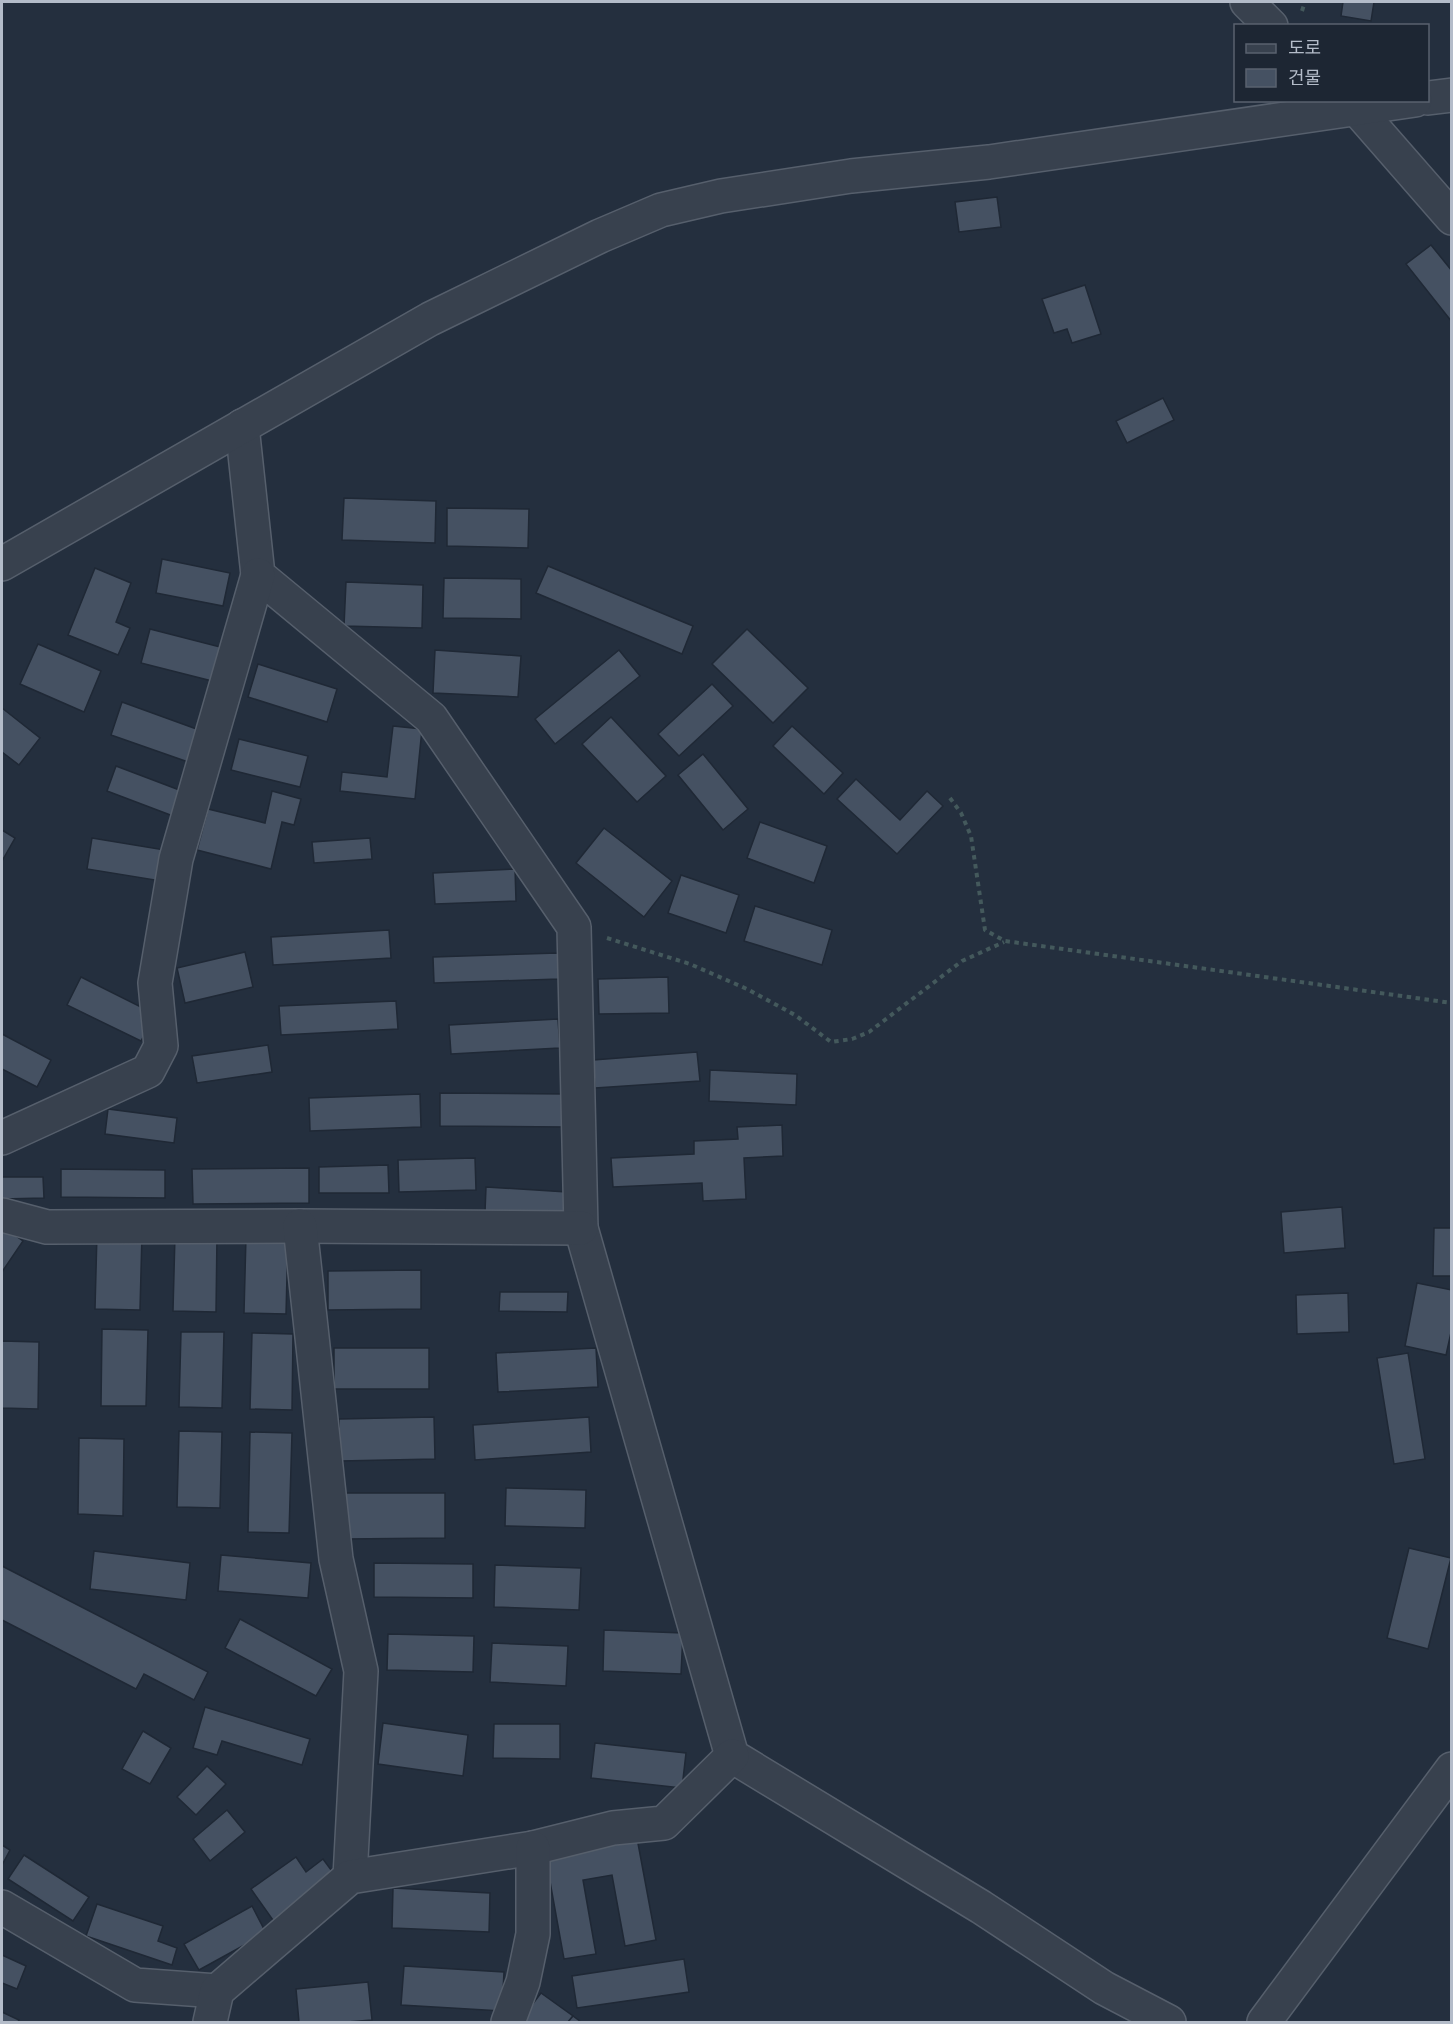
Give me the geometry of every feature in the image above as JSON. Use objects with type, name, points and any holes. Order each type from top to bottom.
[{"type":"street","points":[[1248,2],[1269,24]]},
{"type":"street","points":[[1429,98],[1452,94]]},
{"type":"street","points":[[2,564],[430,319],[600,236],[661,210],[721,196],[851,176],[989,162],[1354,105],[1391,102]]},
{"type":"street","points":[[1354,105],[1452,218]]},
{"type":"street","points":[[2,1138],[148,1071],[161,1046],[155,983],[176,859],[258,575],[242,426]]},
{"type":"street","points":[[258,575],[431,718],[574,927],[581,1228],[732,1756],[981,1907],[1104,1988],[1169,2022]]},
{"type":"street","points":[[2,1215],[46,1227],[581,1228]]},
{"type":"street","points":[[300,1226],[336,1559],[361,1671],[350,1877]]},
{"type":"street","points":[[210,2022],[217,1991],[350,1877],[532,1848],[613,1828],[664,1823],[732,1756]]},
{"type":"street","points":[[1264,2022],[1452,1769]]},
{"type":"street","points":[[508,2022],[523,1982],[532,1934],[532,1848]]},
{"type":"street","points":[[2,1907],[135,1985],[217,1991]]},
{"type":"path","points":[[950,798],[961,813],[971,836],[985,930],[1005,941],[1452,1003]]},
{"type":"path","points":[[574,927],[690,964],[747,989],[795,1015],[831,1042],[852,1039],[870,1032],[962,961],[1005,941]]},
{"type":"building","points":[[1343,2],[1374,2],[1371,21],[1341,16]]},
{"type":"building","points":[[997,197],[1001,227],[959,232],[955,202]]},
{"type":"building","points":[[1431,245],[1452,271],[1452,322],[1406,264]]},
{"type":"building","points":[[1085,285],[1101,334],[1072,343],[1067,329],[1054,333],[1042,299]]},
{"type":"building","points":[[1163,398],[1174,420],[1127,443],[1116,421]]},
{"type":"building","points":[[344,498],[436,501],[435,543],[342,540]]},
{"type":"building","points":[[447,508],[529,509],[528,548],[447,546]]},
{"type":"building","points":[[162,559],[230,573],[223,606],[156,593]]},
{"type":"building","points":[[548,566],[693,626],[682,654],[536,593]]},
{"type":"building","points":[[95,568],[131,583],[116,622],[130,628],[118,655],[68,635]]},
{"type":"building","points":[[444,578],[521,579],[521,619],[443,618]]},
{"type":"building","points":[[346,582],[423,585],[422,628],[344,626]]},
{"type":"building","points":[[150,629],[228,649],[220,683],[141,663]]},
{"type":"building","points":[[747,629],[808,688],[773,723],[712,664]]},
{"type":"building","points":[[38,644],[101,671],[84,712],[20,684]]},
{"type":"building","points":[[435,650],[521,656],[518,697],[433,693]]},
{"type":"building","points":[[619,650],[640,676],[555,744],[535,719]]},
{"type":"building","points":[[258,664],[337,689],[327,722],[248,697]]},
{"type":"building","points":[[712,684],[733,706],[679,756],[658,734]]},
{"type":"building","points":[[122,702],[202,731],[191,763],[111,735]]},
{"type":"building","points":[[2,708],[40,738],[19,765],[2,752]]},
{"type":"building","points":[[611,717],[666,776],[637,802],[582,744]]},
{"type":"building","points":[[393,726],[422,729],[415,799],[340,791],[342,772],[387,777]]},
{"type":"building","points":[[792,726],[843,773],[824,794],[773,746]]},
{"type":"building","points":[[239,739],[308,756],[300,787],[231,770]]},
{"type":"building","points":[[703,754],[748,809],[723,830],[678,775]]},
{"type":"building","points":[[116,766],[182,791],[173,816],[107,791]]},
{"type":"building","points":[[856,779],[900,820],[927,791],[943,806],[897,854],[837,799]]},
{"type":"building","points":[[272,791],[301,799],[294,825],[282,822],[271,869],[197,850],[208,809],[265,823]]},
{"type":"building","points":[[760,822],[827,846],[814,883],[747,858]]},
{"type":"building","points":[[604,828],[672,881],[644,917],[576,863]]},
{"type":"building","points":[[2,830],[15,838],[2,861]]},
{"type":"building","points":[[92,838],[171,851],[167,882],[87,869]]},
{"type":"building","points":[[370,838],[372,859],[314,863],[312,842]]},
{"type":"building","points":[[515,869],[516,901],[435,904],[433,873]]},
{"type":"building","points":[[681,875],[739,895],[726,933],[668,913]]},
{"type":"building","points":[[755,906],[832,930],[822,965],[744,941]]},
{"type":"building","points":[[389,930],[391,958],[273,965],[271,937]]},
{"type":"building","points":[[245,952],[253,987],[185,1003],[177,968]]},
{"type":"building","points":[[558,953],[559,979],[434,983],[433,957]]},
{"type":"building","points":[[81,977],[155,1014],[141,1041],[67,1005]]},
{"type":"building","points":[[668,977],[669,1013],[599,1014],[598,979]]},
{"type":"building","points":[[396,1001],[398,1029],[281,1035],[279,1006]]},
{"type":"building","points":[[558,1019],[560,1048],[451,1054],[449,1025]]},
{"type":"building","points":[[2,1034],[51,1060],[37,1087],[2,1069]]},
{"type":"building","points":[[268,1045],[272,1072],[197,1083],[192,1056]]},
{"type":"building","points":[[697,1052],[700,1081],[595,1088],[593,1060]]},
{"type":"building","points":[[710,1070],[797,1074],[796,1105],[709,1101]]},
{"type":"building","points":[[440,1093],[566,1094],[566,1127],[440,1126]]},
{"type":"building","points":[[420,1094],[421,1127],[310,1131],[309,1098]]},
{"type":"building","points":[[108,1109],[177,1118],[174,1143],[105,1134]]},
{"type":"building","points":[[782,1125],[783,1156],[744,1158],[746,1199],[703,1201],[702,1183],[613,1187],[611,1158],[694,1154],[694,1141],[738,1139],[737,1127]]},
{"type":"building","points":[[475,1158],[476,1190],[399,1192],[398,1160]]},
{"type":"building","points":[[388,1165],[389,1193],[319,1193],[319,1167]]},
{"type":"building","points":[[309,1168],[309,1203],[193,1204],[192,1169]]},
{"type":"building","points":[[61,1169],[165,1170],[165,1198],[61,1197]]},
{"type":"building","points":[[2,1177],[43,1177],[44,1198],[2,1199]]},
{"type":"building","points":[[486,1187],[567,1192],[566,1217],[485,1212]]},
{"type":"building","points":[[1342,1207],[1345,1248],[1284,1253],[1281,1212]]},
{"type":"building","points":[[2,1226],[23,1241],[2,1272]]},
{"type":"building","points":[[1434,1228],[1452,1228],[1452,1276],[1433,1276]]},
{"type":"building","points":[[97,1233],[142,1234],[140,1310],[95,1309]]},
{"type":"building","points":[[175,1235],[217,1235],[216,1312],[173,1311]]},
{"type":"building","points":[[246,1236],[288,1237],[286,1314],[244,1313]]},
{"type":"building","points":[[421,1270],[421,1309],[328,1310],[328,1271]]},
{"type":"building","points":[[1417,1283],[1452,1290],[1452,1328],[1446,1355],[1405,1346]]},
{"type":"building","points":[[500,1292],[568,1292],[567,1312],[499,1311]]},
{"type":"building","points":[[1348,1293],[1349,1332],[1297,1334],[1296,1295]]},
{"type":"building","points":[[102,1329],[148,1330],[146,1406],[101,1406]]},
{"type":"building","points":[[181,1332],[224,1332],[222,1408],[179,1407]]},
{"type":"building","points":[[252,1333],[293,1334],[292,1410],[250,1409]]},
{"type":"building","points":[[2,1341],[39,1342],[38,1409],[2,1408]]},
{"type":"building","points":[[334,1348],[429,1348],[429,1389],[334,1389]]},
{"type":"building","points":[[596,1348],[598,1387],[498,1392],[496,1353]]},
{"type":"building","points":[[1408,1353],[1425,1459],[1394,1464],[1377,1358]]},
{"type":"building","points":[[434,1417],[435,1459],[340,1461],[339,1419]]},
{"type":"building","points":[[589,1417],[591,1452],[475,1460],[473,1425]]},
{"type":"building","points":[[179,1431],[222,1432],[220,1508],[177,1507]]},
{"type":"building","points":[[250,1432],[292,1433],[289,1533],[248,1532]]},
{"type":"building","points":[[79,1438],[124,1439],[123,1516],[78,1514]]},
{"type":"building","points":[[506,1488],[586,1490],[585,1528],[505,1526]]},
{"type":"building","points":[[344,1493],[445,1493],[445,1538],[344,1539]]},
{"type":"building","points":[[1409,1548],[1451,1558],[1428,1649],[1387,1638]]},
{"type":"building","points":[[94,1551],[190,1563],[186,1600],[90,1589]]},
{"type":"building","points":[[221,1555],[311,1563],[308,1598],[218,1591]]},
{"type":"building","points":[[374,1563],[473,1564],[473,1598],[374,1597]]},
{"type":"building","points":[[495,1565],[581,1568],[579,1610],[494,1607]]},
{"type":"building","points":[[2,1566],[208,1672],[194,1700],[144,1674],[136,1689],[2,1620]]},
{"type":"building","points":[[240,1619],[332,1669],[316,1696],[225,1648]]},
{"type":"building","points":[[604,1630],[683,1633],[681,1674],[603,1671]]},
{"type":"building","points":[[388,1634],[474,1636],[473,1672],[387,1670]]},
{"type":"building","points":[[492,1643],[568,1646],[566,1686],[490,1682]]},
{"type":"building","points":[[205,1707],[310,1739],[302,1765],[222,1741],[217,1755],[193,1748]]},
{"type":"building","points":[[383,1723],[468,1735],[463,1776],[378,1764]]},
{"type":"building","points":[[494,1724],[560,1724],[560,1759],[493,1758]]},
{"type":"building","points":[[143,1731],[171,1748],[150,1784],[122,1769]]},
{"type":"building","points":[[595,1743],[686,1753],[682,1788],[591,1778]]},
{"type":"building","points":[[207,1766],[226,1784],[196,1815],[177,1797]]},
{"type":"building","points":[[227,1810],[245,1832],[210,1861],[193,1839]]},
{"type":"building","points":[[637,1838],[656,1940],[625,1946],[612,1875],[583,1880],[596,1954],[564,1959],[545,1854]]},
{"type":"building","points":[[2,1845],[10,1850],[2,1865]]},
{"type":"building","points":[[24,1855],[89,1897],[73,1921],[8,1879]]},
{"type":"building","points":[[296,1857],[306,1872],[323,1859],[337,1878],[275,1923],[251,1889]]},
{"type":"building","points":[[393,1888],[490,1893],[489,1932],[392,1928]]},
{"type":"building","points":[[97,1904],[163,1926],[158,1941],[177,1948],[172,1965],[86,1936]]},
{"type":"building","points":[[252,1906],[266,1933],[199,1970],[184,1944]]},
{"type":"building","points":[[2,1955],[26,1966],[17,1989],[2,1983]]},
{"type":"building","points":[[684,1959],[689,1992],[577,2008],[572,1976]]},
{"type":"building","points":[[404,1966],[504,1972],[502,2011],[401,2005]]},
{"type":"building","points":[[368,1982],[372,2020],[299,2022],[296,1989]]},
{"type":"building","points":[[541,1993],[573,2016],[568,2022],[519,2022]]},
{"type":"building","points":[[2,2012],[19,2020],[18,2022],[2,2022]]},
{"type":"building","points":[[573,2016],[581,2022],[568,2022]]}]
